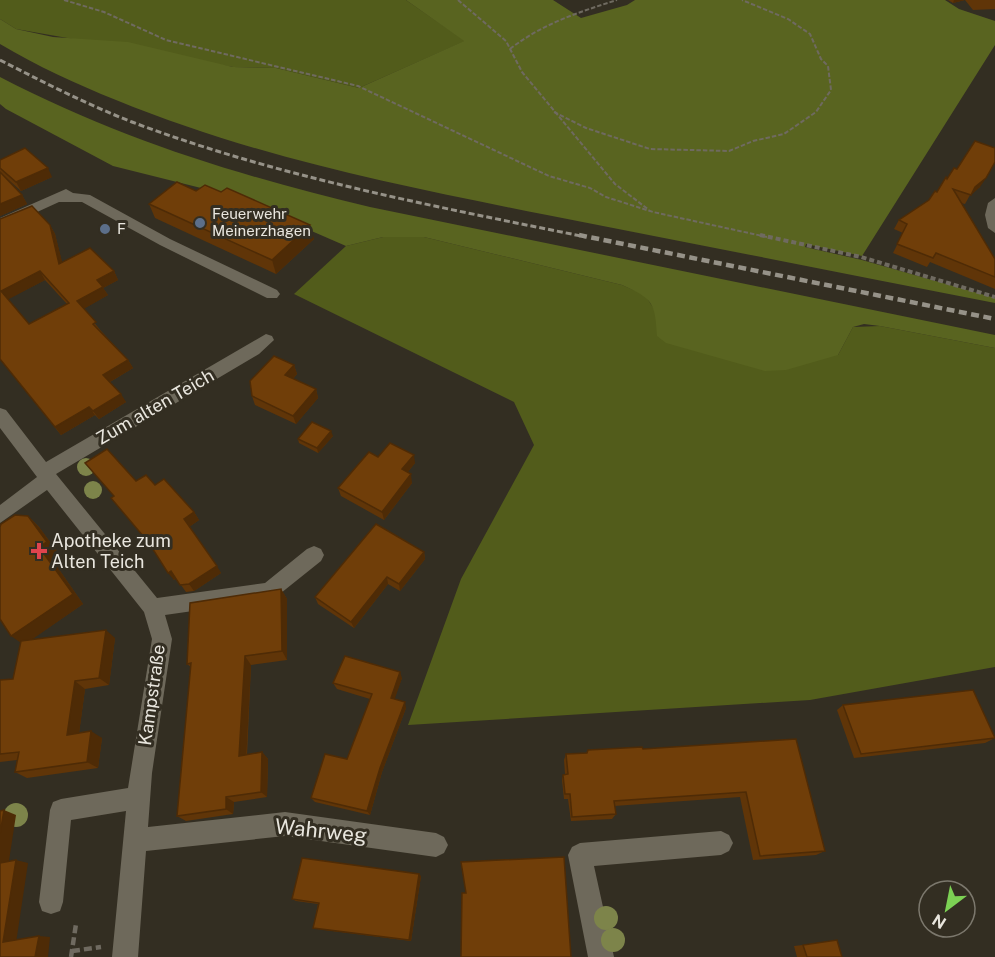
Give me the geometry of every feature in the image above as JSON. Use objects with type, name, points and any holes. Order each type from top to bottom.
[{"type":"street","points":[[0,224],[80,186]]},
{"type":"street","points":[[57,197],[85,198],[165,242],[272,294]]},
{"type":"street","points":[[995,203],[992,215],[995,228]]},
{"type":"street","name":"Zum alten Teich","points":[[0,515],[46,476],[266,340]]},
{"type":"street","name":"Kampstraße","points":[[0,415],[46,476],[153,608],[162,639],[140,797],[125,957]]},
{"type":"street","points":[[153,608],[269,591],[314,555]]},
{"type":"street","points":[[51,902],[61,810],[140,797]]},
{"type":"street","name":"Wahrweg","points":[[135,840],[285,824],[435,845]]},
{"type":"street","points":[[601,957],[580,855],[721,843]]},
{"type":"path","points":[[64,0],[96,7],[136,29],[166,40],[358,86],[549,176],[590,188],[606,197],[652,212],[861,257],[995,297]]},
{"type":"path","points":[[458,0],[506,41],[522,72],[615,184],[652,212]]},
{"type":"path","points":[[510,49],[524,38],[562,18],[617,0]]},
{"type":"path","points":[[554,112],[586,128],[650,149],[729,151],[753,141],[784,134],[816,112],[831,90],[828,66],[820,60],[810,34],[782,16],[742,0]]},
{"type":"path","points":[[76,924],[72,954],[104,946]]},
{"type":"green space","points":[[0,0],[406,0],[465,41],[359,88],[276,68],[233,67],[16,29],[0,19]]},
{"type":"green space","points":[[406,0],[553,0],[581,18],[627,5],[635,0],[945,0],[959,9],[995,21],[995,45],[862,256],[806,244],[805,247],[862,260],[995,298],[995,303],[492,204],[383,181],[275,154],[168,120],[116,100],[71,81],[0,44],[0,19],[16,29],[53,37],[128,42],[233,67],[276,68],[359,88],[464,41]]},
{"type":"green space","points":[[0,77],[45,99],[136,137],[181,154],[273,182],[370,207],[995,335],[995,348],[864,324],[853,327],[838,355],[786,370],[765,371],[666,343],[657,336],[655,316],[650,303],[640,294],[622,285],[424,237],[383,237],[346,246],[229,195],[113,166],[6,109],[0,104]]},
{"type":"green space","points":[[383,237],[424,237],[622,285],[645,295],[656,312],[838,355],[853,327],[880,326],[995,348],[995,667],[810,700],[408,725],[461,579],[534,445],[514,402],[294,294],[346,246]]},
{"type":"building","points":[[975,141],[995,148],[995,162],[986,178],[975,187],[971,195],[953,189],[995,259],[995,277],[936,253],[933,258],[897,244],[907,224],[899,220],[929,200],[935,191],[937,192],[946,177],[947,179],[954,168],[957,169]]},
{"type":"building","points":[[25,148],[48,168],[16,182],[0,168],[0,160]]},
{"type":"building","points":[[0,172],[22,195],[0,204]]},
{"type":"building","points":[[177,182],[196,191],[205,185],[221,192],[227,188],[310,225],[272,260],[149,204]]},
{"type":"building","points":[[32,206],[50,225],[59,264],[90,248],[114,271],[97,280],[103,287],[77,301],[96,322],[93,324],[128,360],[103,375],[121,394],[93,411],[89,407],[55,427],[0,359],[0,219]],"holes":[[[40,271],[69,303],[29,324],[1,291]]]},
{"type":"building","points":[[274,356],[294,365],[285,375],[316,389],[293,416],[252,396],[250,381]]},
{"type":"building","points":[[312,422],[331,431],[317,448],[298,439]]},
{"type":"building","points":[[390,443],[414,455],[402,469],[411,474],[382,512],[338,488],[369,452],[378,457]]},
{"type":"building","points":[[107,449],[136,481],[146,475],[155,485],[164,479],[194,512],[184,519],[217,566],[189,584],[180,585],[171,571],[168,573],[149,543],[111,498],[114,496],[85,463]]},
{"type":"building","points":[[15,515],[28,516],[47,542],[39,547],[73,594],[11,636],[0,619],[0,527]]},
{"type":"building","points":[[376,524],[424,552],[399,584],[387,577],[351,622],[315,597]]},
{"type":"building","points":[[281,589],[282,651],[245,656],[239,756],[262,752],[261,792],[226,797],[226,809],[177,816],[191,663],[187,664],[190,603]]},
{"type":"building","points":[[106,630],[99,678],[75,681],[67,735],[91,731],[87,762],[15,772],[19,752],[0,754],[0,680],[13,679],[21,641]]},
{"type":"building","points":[[345,656],[400,672],[391,698],[405,702],[380,768],[367,811],[311,798],[325,754],[347,759],[372,694],[333,683]]},
{"type":"building","points":[[973,690],[995,738],[861,754],[843,705]]},
{"type":"building","points":[[796,739],[825,851],[760,856],[746,792],[614,801],[616,814],[572,817],[570,794],[565,794],[563,775],[568,774],[566,754],[587,753],[588,750],[642,747],[643,749]]},
{"type":"building","points":[[4,810],[0,834],[0,811]]},
{"type":"building","points":[[564,857],[571,957],[461,957],[462,893],[466,893],[461,862]]},
{"type":"building","points":[[302,858],[419,874],[409,940],[313,928],[319,903],[292,899]]},
{"type":"building","points":[[16,860],[3,942],[39,936],[35,957],[0,957],[0,863]]},
{"type":"building","points":[[837,940],[842,957],[807,957],[803,945]]},
{"type":"railway","points":[[0,60],[132,122],[243,159],[356,188],[586,237]]},
{"type":"railway","points":[[579,235],[995,319]]},
{"type":"place","name":"Feuerwehr Meinerzhagen","points":[[200,223]]},
{"type":"place","name":"F","points":[[105,229]]},
{"type":"place","name":"Apotheke zum Alten Teich","points":[[39,551]]}]
